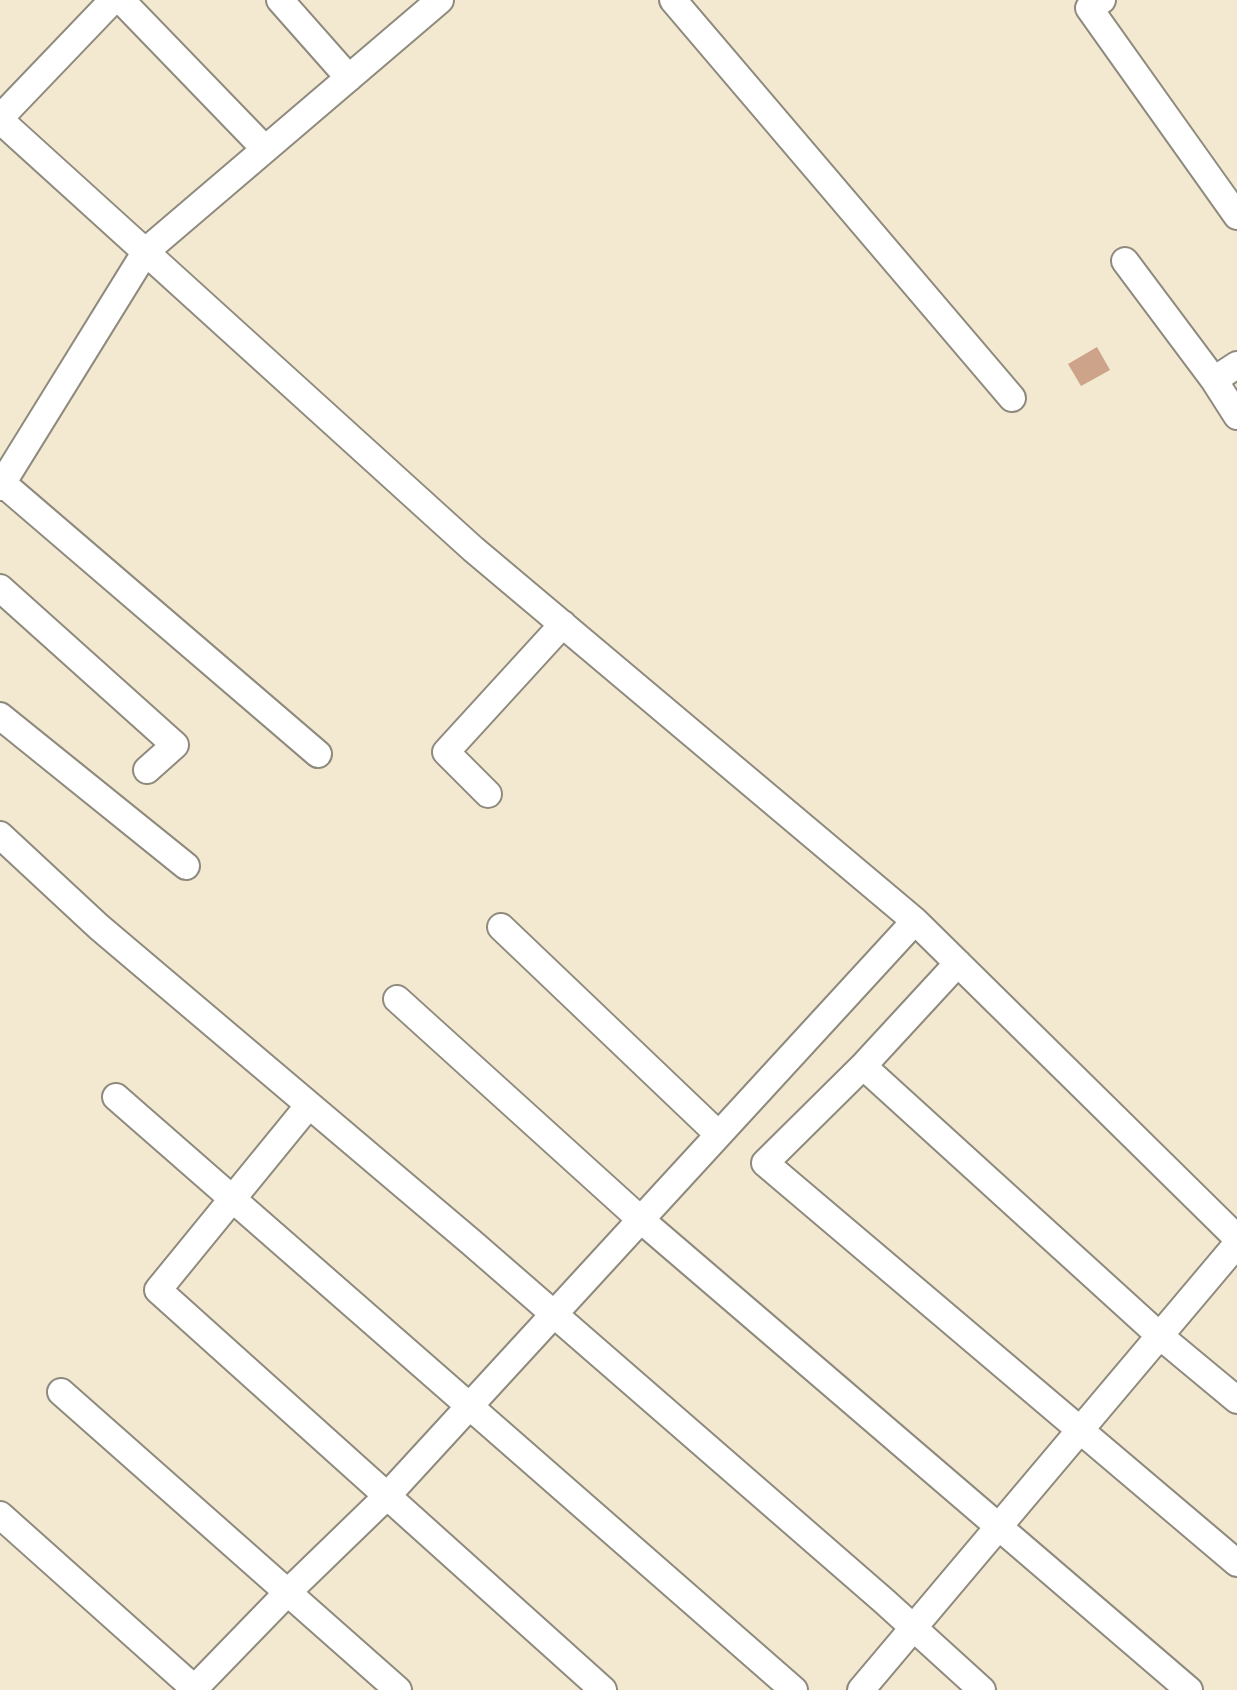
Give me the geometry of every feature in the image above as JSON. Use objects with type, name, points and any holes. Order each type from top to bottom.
[{"type":"street","points":[[280,0],[349,78]]},
{"type":"street","points":[[318,754],[1,484],[146,251],[440,0]]},
{"type":"street","points":[[673,0],[1012,398]]},
{"type":"street","points":[[265,149],[124,2],[0,119],[473,549],[915,921],[1237,1238]]},
{"type":"street","points":[[1089,3],[1237,216]]},
{"type":"street","points":[[1125,261],[1214,380],[1237,416]]},
{"type":"street","points":[[1214,380],[1237,365]]},
{"type":"street","points":[[0,588],[175,745],[147,770]]},
{"type":"street","points":[[488,794],[446,752],[563,624]]},
{"type":"street","points":[[0,716],[186,866]]},
{"type":"street","points":[[0,835],[99,928],[552,1314],[982,1690]]},
{"type":"street","points":[[0,1515],[195,1689],[289,1591],[386,1497],[915,921]]},
{"type":"street","points":[[501,927],[718,1134]]},
{"type":"street","points":[[958,963],[863,1066],[765,1163],[1237,1563]]},
{"type":"street","points":[[397,999],[639,1219],[1189,1690]]},
{"type":"street","points":[[863,1066],[1160,1336],[1237,1400]]},
{"type":"street","points":[[116,1097],[794,1690]]},
{"type":"street","points":[[309,1105],[158,1290],[603,1690]]},
{"type":"street","points":[[862,1690],[1237,1244]]},
{"type":"street","points":[[61,1392],[398,1690]]},
{"type":"building","points":[[1097,347],[1110,370],[1081,386],[1068,364]]}]
